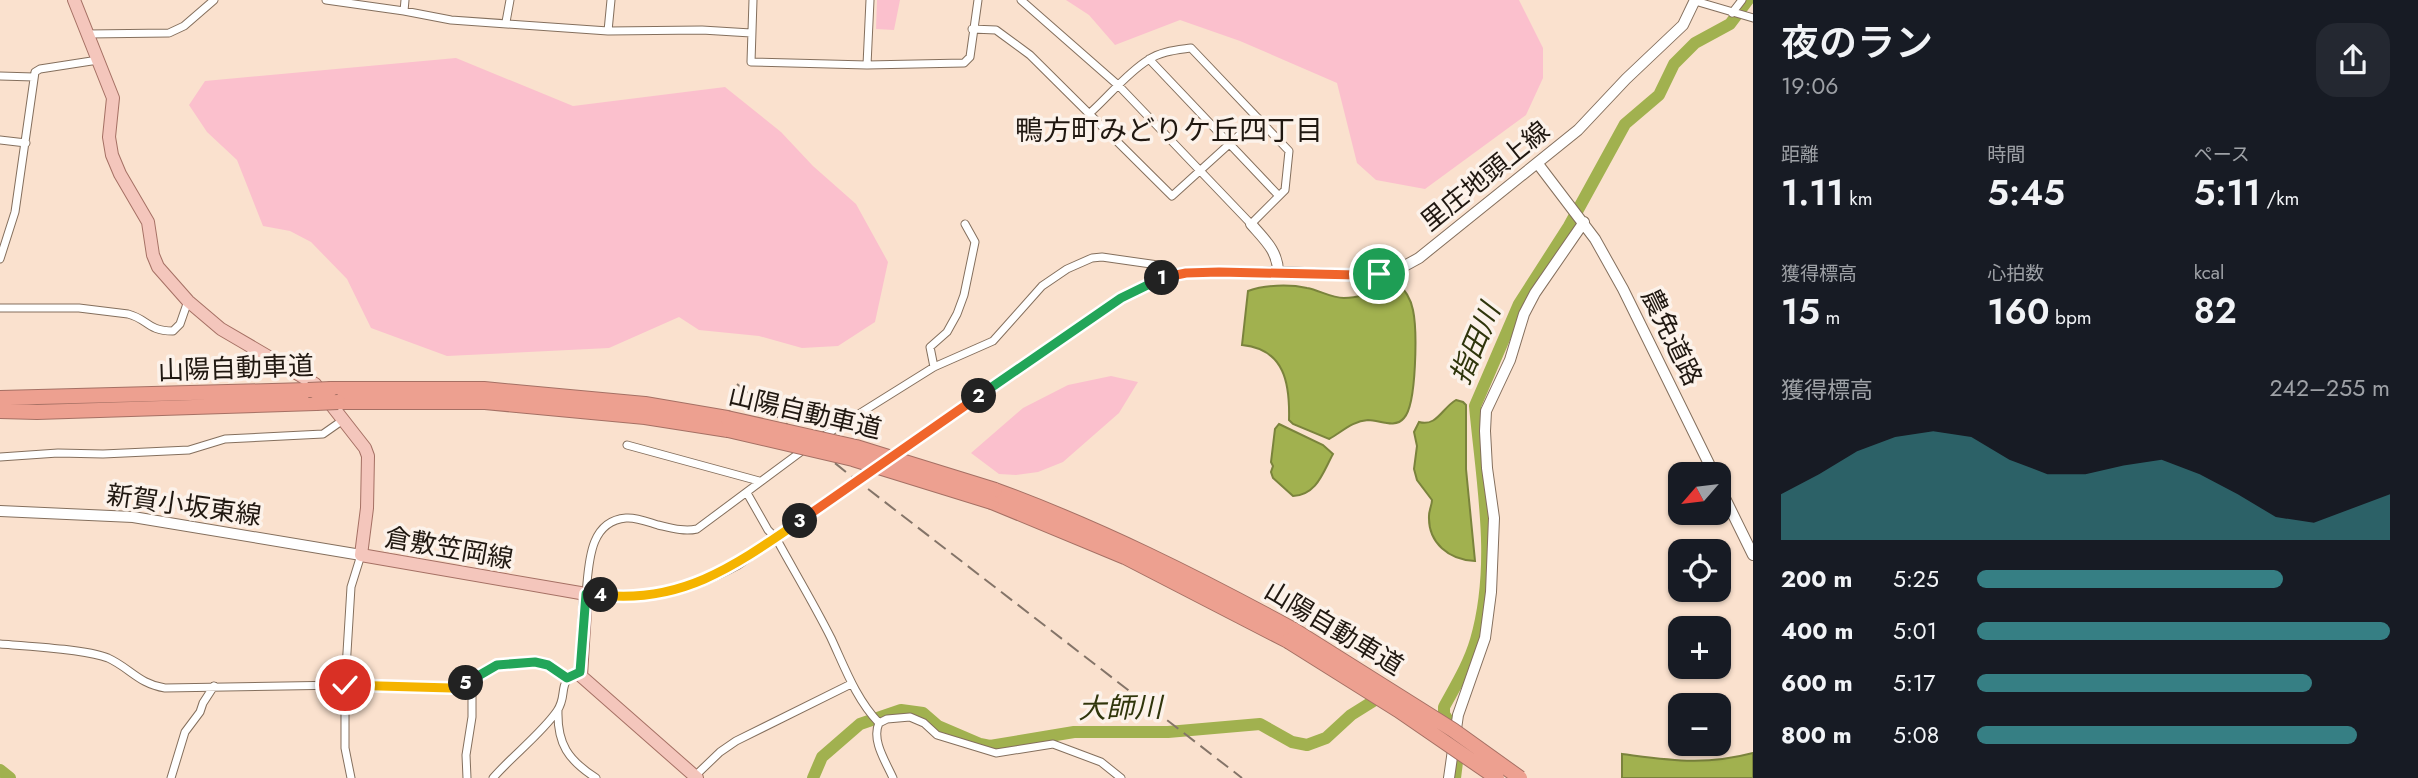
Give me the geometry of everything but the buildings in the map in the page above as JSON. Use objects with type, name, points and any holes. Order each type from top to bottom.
[{"type":"highway","name":"山陽自動車道","points":[[0,398],[307,390],[335,396],[496,390],[645,404],[728,424],[856,447],[993,496],[1070,519],[1130,545],[1453,730],[1520,778]]},
{"type":"highway","name":"山陽自動車道","points":[[0,411],[316,403],[335,396]]},
{"type":"highway","name":"山陽自動車道","points":[[1291,635],[1497,778]]},
{"type":"main road","name":"倉敷笠岡線","points":[[74,0],[113,98],[110,136],[112,155],[148,222],[153,255],[158,267],[188,301],[221,329],[315,384],[358,436],[368,456],[366,518],[361,555],[586,594]]},
{"type":"main road","name":"里庄地頭上線","points":[[586,594],[641,597],[682,589],[718,574],[776,538],[1121,298],[1157,279],[1186,273],[1357,275],[1397,270],[1419,258],[1578,130],[1626,79],[1674,35],[1683,25],[1695,1]]},
{"type":"main road","name":"農免道路","points":[[1538,164],[1582,219],[1623,289],[1708,462]]},
{"type":"main road","points":[[1450,778],[1456,724],[1485,638],[1491,592],[1494,518],[1487,468],[1486,411],[1510,360],[1524,314],[1582,219]]},
{"type":"main road","points":[[1251,224],[1274,251],[1278,260],[1278,272]]},
{"type":"main road","points":[[1731,510],[1753,555]]},
{"type":"main road","name":"新賀小坂東線","points":[[0,511],[132,517],[361,555]]},
{"type":"main road","points":[[586,594],[580,672],[584,680],[696,777]]},
{"type":"street","points":[[87,34],[169,33],[184,26],[214,0]]},
{"type":"street","points":[[326,0],[404,10],[451,20],[496,24],[506,22],[608,31],[702,30],[751,33]]},
{"type":"street","points":[[404,10],[405,0]]},
{"type":"street","points":[[506,22],[510,0]]},
{"type":"street","points":[[608,31],[611,0]]},
{"type":"street","points":[[753,0],[751,62],[867,65],[964,63],[970,57],[978,0]]},
{"type":"street","points":[[867,65],[870,0]]},
{"type":"street","points":[[1021,0],[1119,86],[1251,224],[1285,190],[1289,151],[1191,48],[1170,50],[1149,59],[1119,86],[1090,113]]},
{"type":"street","points":[[1737,14],[1742,0]]},
{"type":"street","points":[[1695,1],[1753,18]]},
{"type":"street","points":[[972,29],[996,30],[1030,55],[1172,196],[1202,172],[1258,118]]},
{"type":"street","points":[[1149,59],[1279,196]]},
{"type":"street","points":[[0,259],[15,212],[35,72],[98,61]]},
{"type":"street","points":[[0,76],[34,76]]},
{"type":"street","points":[[0,141],[26,144]]},
{"type":"street","points":[[934,367],[930,347],[947,332],[964,295],[975,242],[965,224]]},
{"type":"street","points":[[586,594],[590,559],[598,533],[606,524],[629,517],[689,530],[697,528],[835,428],[934,367],[993,341],[1042,286],[1067,269],[1092,258],[1102,257],[1158,265],[1172,275]]},
{"type":"street","points":[[0,309],[79,308],[128,314],[152,329],[173,331],[180,324],[188,301]]},
{"type":"street","points":[[0,457],[189,450],[225,439],[323,434],[343,420]]},
{"type":"street","points":[[627,445],[759,481]]},
{"type":"street","points":[[747,493],[768,530],[776,538],[831,638],[851,684],[877,720],[878,744],[894,778]]},
{"type":"street","points":[[351,778],[345,748],[345,685],[351,587],[361,555]]},
{"type":"street","points":[[0,634],[0,644],[91,653],[106,657],[151,686],[181,689],[345,685],[451,688],[472,680],[497,665],[535,662],[548,665],[567,678]]},
{"type":"street","points":[[580,672],[567,678],[558,709],[558,729],[568,753],[580,767],[596,778]]},
{"type":"street","points":[[467,778],[466,755],[472,717],[472,680]]},
{"type":"street","points":[[696,777],[720,752],[736,741],[851,684]]},
{"type":"street","points":[[171,778],[185,732],[214,687]]},
{"type":"street","points":[[492,778],[558,709]]},
{"type":"street","points":[[877,720],[910,717],[924,723],[937,735],[996,753],[1053,744],[1101,762],[1121,778]]},
{"type":"shaded area","points":[[877,0],[900,0],[894,30],[876,29]]},
{"type":"shaded area","points":[[1066,0],[1519,0],[1543,48],[1543,78],[1526,115],[1425,189],[1376,180],[1357,163],[1337,83],[1240,41],[1180,20],[1115,45],[1089,15]]},
{"type":"shaded area","points":[[456,58],[573,106],[725,87],[781,132],[813,166],[856,204],[888,262],[875,322],[838,346],[802,348],[759,336],[699,330],[679,317],[609,348],[447,356],[371,328],[347,279],[311,242],[290,231],[263,226],[237,160],[207,132],[189,105],[205,81]]},
{"type":"shaded area","points":[[1396,283],[1405,291],[1411,302],[1415,333],[1414,383],[1404,418],[1396,423],[1362,421],[1329,439],[1293,424],[1289,420],[1288,394],[1282,370],[1268,353],[1242,345],[1248,291],[1269,286],[1292,286],[1312,289],[1334,297],[1351,298]]},
{"type":"shaded area","points":[[1111,376],[1138,382],[1119,413],[1063,462],[1038,472],[999,474],[971,453],[1023,408],[1068,385]]},
{"type":"shaded area","points":[[1456,400],[1466,405],[1466,469],[1475,561],[1457,557],[1436,542],[1430,526],[1432,500],[1417,480],[1414,469],[1417,446],[1414,432],[1419,422],[1430,422]]},
{"type":"shaded area","points":[[1279,424],[1323,445],[1333,454],[1314,487],[1301,495],[1293,496],[1273,478],[1271,472],[1275,429]]},
{"type":"shaded area","points":[[1753,753],[1753,778],[1622,778],[1622,754],[1703,761]]},
{"type":"waterway","name":"指田川","points":[[1455,778],[1460,738],[1444,714],[1444,707],[1473,649],[1483,611],[1486,582],[1486,523],[1475,406],[1519,304],[1569,226],[1625,124],[1659,95],[1674,64],[1695,43],[1730,24],[1748,0]]},
{"type":"waterway","name":"大師川","points":[[813,778],[822,757],[860,724],[901,710],[923,713],[938,726],[990,746],[1074,732],[1168,732],[1260,724],[1292,742],[1307,745],[1326,738],[1351,715],[1383,695]]},
{"type":"waterway","points":[[0,770],[10,778]]},
{"type":"railway","points":[[737,384],[846,472],[1242,778]]},
{"type":"district","name":"鴨方町みどりケ丘四丁目","points":[[1169,130]]},
{"type":"route","points":[[345,685],[451,688],[462,686],[497,665],[535,662],[558,670],[567,678],[580,672],[586,594],[623,598],[662,594],[700,582],[737,564],[1121,298],[1157,279],[1186,273],[1379,274]]}]
